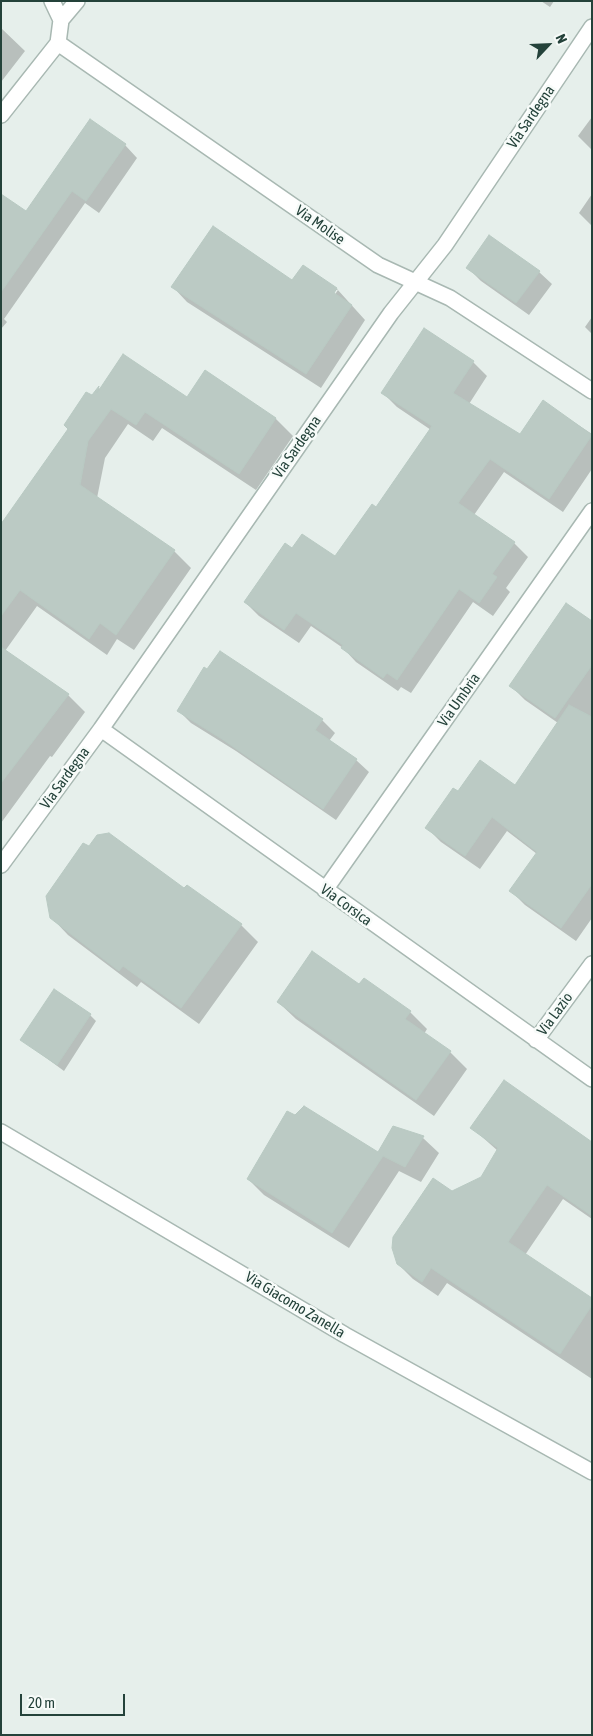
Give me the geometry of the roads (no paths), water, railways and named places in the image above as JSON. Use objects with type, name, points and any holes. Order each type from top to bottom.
[{"type":"street","points":[[52,1],[61,20]]},
{"type":"street","points":[[1,115],[58,43],[61,20],[77,1]]},
{"type":"street","name":"Via Sardegna","points":[[1,865],[100,729],[391,313],[445,245],[592,27]]},
{"type":"street","name":"Via Molise","points":[[58,43],[378,265],[450,298],[592,391]]},
{"type":"street","name":"Via Umbria","points":[[325,890],[592,511]]},
{"type":"street","name":"Via Corsica","points":[[100,729],[592,1079]]},
{"type":"street","name":"Via Lazio","points":[[536,1040],[592,964]]},
{"type":"street","name":"Via Giacomo Zanella","points":[[1,1132],[345,1335],[592,1472]]}]
